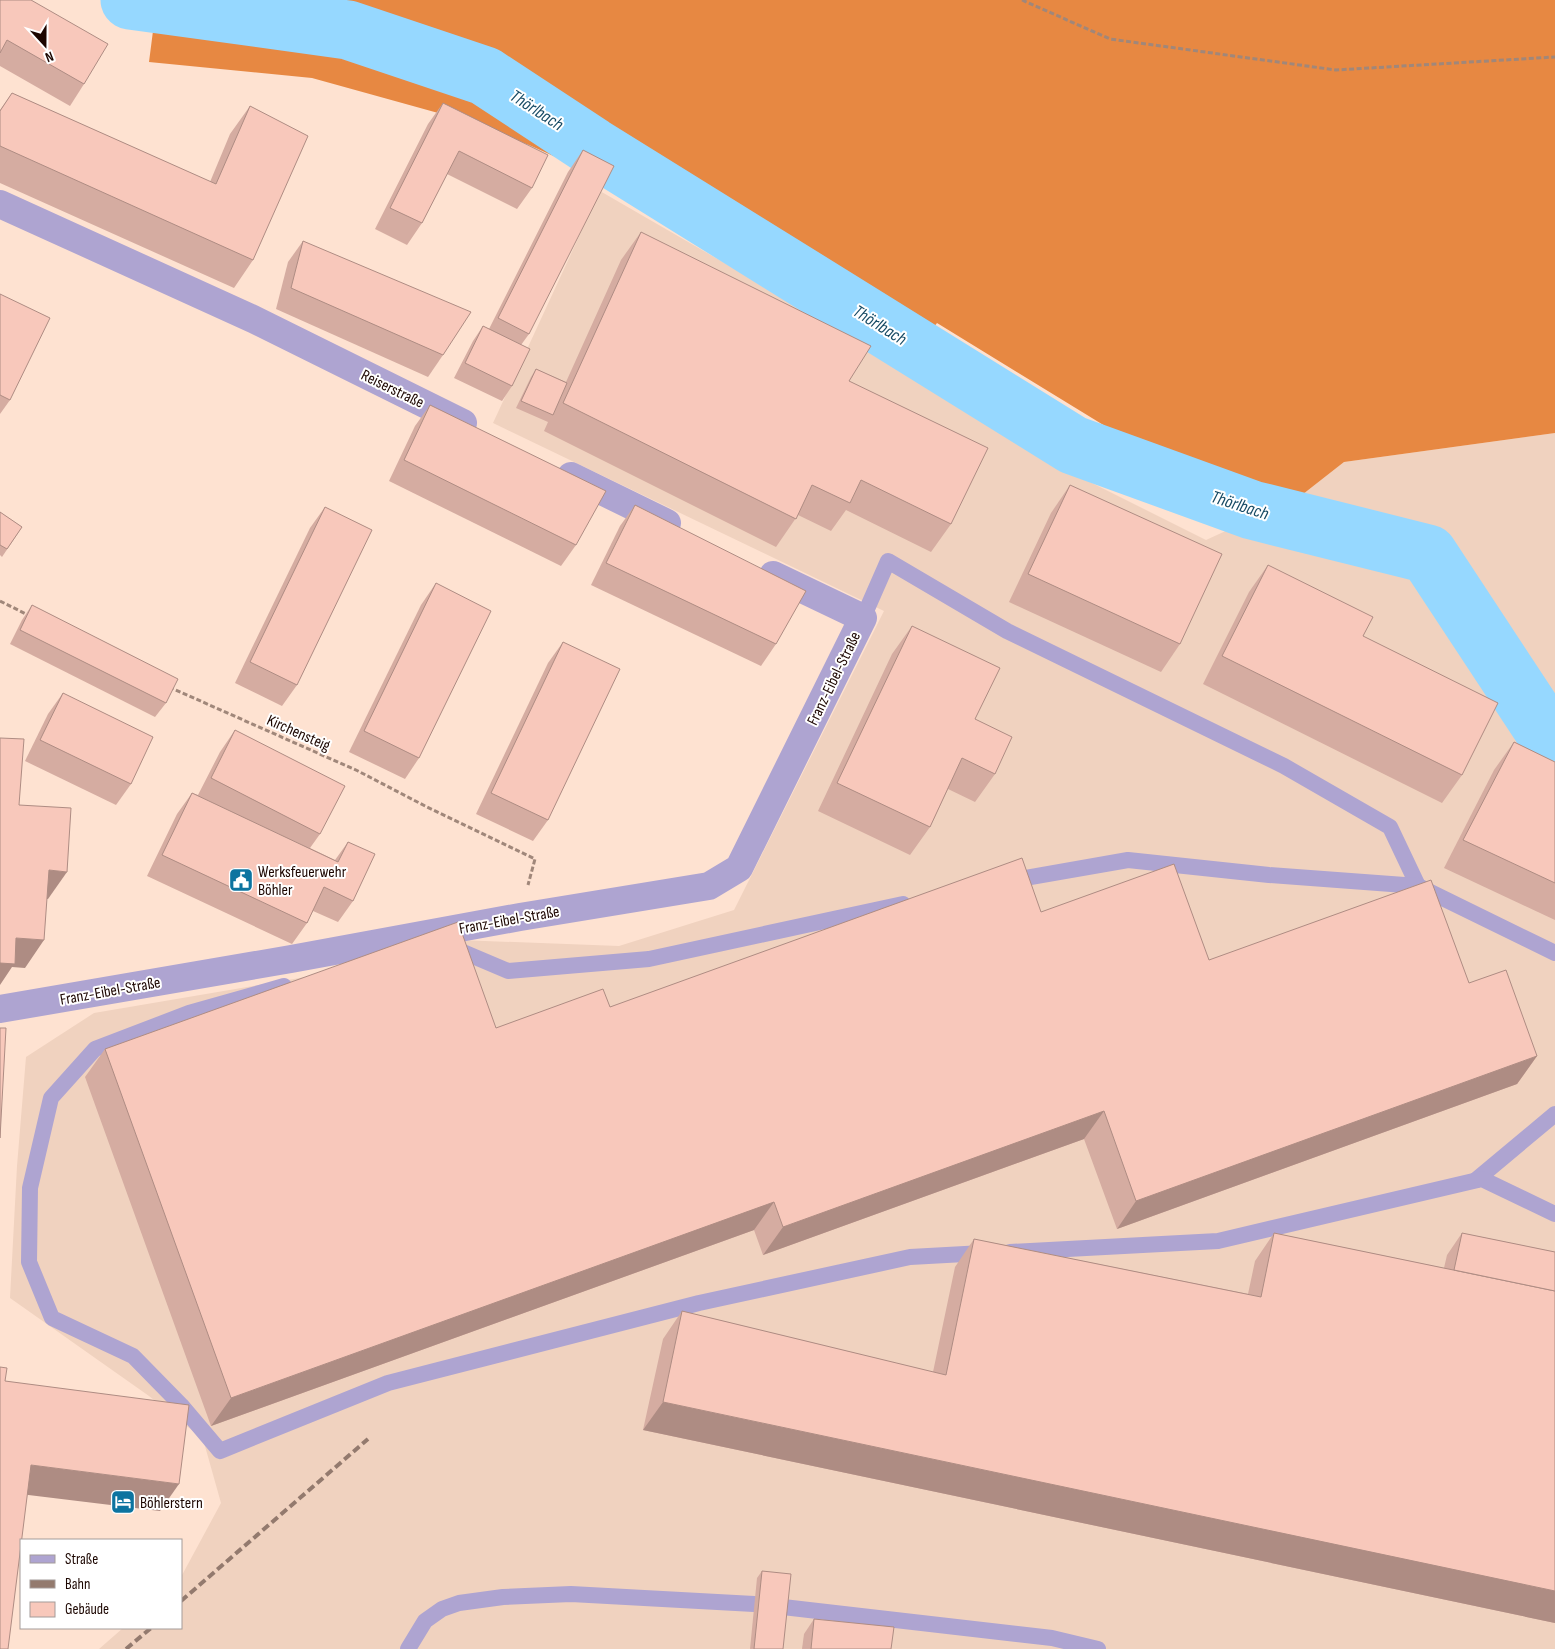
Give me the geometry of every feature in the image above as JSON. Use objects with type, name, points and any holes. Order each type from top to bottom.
[{"type":"street","name":"Reiserstraße","points":[[0,204],[254,319],[486,434]]},
{"type":"street","points":[[548,464],[691,535]]},
{"type":"street","points":[[753,566],[863,618]]},
{"type":"street","name":"Franz-Eibel-Straße","points":[[0,1009],[281,961],[520,917],[709,886],[739,868],[863,618]]},
{"type":"lane","points":[[863,618],[888,561],[1007,631],[1284,766],[1390,827],[1418,886]]},
{"type":"lane","points":[[997,884],[1035,875],[1128,860],[1269,875],[1418,886],[1555,952]]},
{"type":"lane","points":[[395,956],[442,943],[508,971],[650,959],[920,900]]},
{"type":"lane","points":[[301,982],[189,1013],[95,1049],[51,1098],[30,1188],[29,1262],[52,1318],[133,1356],[181,1405],[220,1451],[388,1383],[699,1303],[900,1260],[920,1257],[1218,1241],[1482,1179],[1555,1214]]},
{"type":"lane","points":[[1476,1180],[1555,1114]]},
{"type":"lane","points":[[408,1649],[425,1622],[442,1609],[459,1603],[503,1597],[571,1594],[754,1604]]},
{"type":"lane","points":[[784,1607],[1052,1638],[1098,1649]]},
{"type":"path","points":[[1022,0],[1110,39],[1336,70],[1555,57]]},
{"type":"path","points":[[0,601],[33,618]]},
{"type":"path","name":"Kirchensteig","points":[[164,684],[358,771],[427,807],[535,859],[520,917]]},
{"type":"shaded area","points":[[157,0],[1555,0],[1555,433],[1344,462],[1298,498],[1172,467],[937,323],[909,359],[715,255],[609,181],[529,145],[449,116],[312,78],[149,62]]},
{"type":"shaded area","points":[[600,191],[849,335],[1044,459],[1206,540],[1298,498],[1344,462],[1555,433],[1555,1649],[99,1649],[122,1629],[182,1629],[182,1575],[221,1503],[203,1439],[149,1396],[10,1298],[17,1166],[26,1057],[94,1013],[323,974],[433,939],[619,946],[734,910],[884,611],[493,423]]},
{"type":"building","points":[[0,0],[31,0],[108,44],[84,84],[7,40],[0,53]]},
{"type":"building","points":[[12,93],[216,184],[250,106],[308,136],[253,260],[0,146],[0,111]]},
{"type":"building","points":[[443,103],[548,155],[532,188],[459,151],[422,223],[390,208]]},
{"type":"building","points":[[583,150],[614,166],[529,334],[498,318]]},
{"type":"building","points":[[641,232],[871,346],[849,381],[988,448],[951,524],[861,480],[850,503],[812,485],[796,519],[563,403]]},
{"type":"building","points":[[303,241],[471,312],[443,355],[291,288]]},
{"type":"building","points":[[0,294],[50,318],[10,400],[0,395]]},
{"type":"building","points":[[483,326],[530,349],[512,386],[465,363]]},
{"type":"building","points":[[536,369],[567,383],[553,415],[521,401]]},
{"type":"building","points":[[430,405],[606,491],[576,545],[404,460]]},
{"type":"building","points":[[1070,485],[1222,554],[1180,644],[1028,574]]},
{"type":"building","points":[[635,505],[806,591],[776,644],[606,563]]},
{"type":"building","points":[[325,507],[372,530],[297,685],[250,662]]},
{"type":"building","points":[[0,512],[22,527],[7,549],[0,545]]},
{"type":"building","points":[[1268,565],[1373,617],[1363,636],[1498,703],[1462,775],[1222,656]]},
{"type":"building","points":[[436,583],[491,611],[419,758],[364,731]]},
{"type":"building","points":[[32,605],[178,679],[166,703],[20,630]]},
{"type":"building","points":[[912,626],[1000,668],[975,719],[1012,737],[995,774],[962,758],[930,827],[837,783]]},
{"type":"building","points":[[563,642],[620,669],[548,820],[491,793]]},
{"type":"building","points":[[63,693],[153,737],[131,784],[40,740]]},
{"type":"building","points":[[235,730],[345,786],[320,834],[211,778]]},
{"type":"building","points":[[0,738],[24,739],[19,805],[71,808],[67,872],[49,870],[44,940],[16,938],[15,964],[0,963]]},
{"type":"building","points":[[1514,742],[1555,762],[1555,883],[1463,840]]},
{"type":"building","points":[[192,793],[338,862],[348,842],[375,854],[353,901],[324,887],[307,923],[162,855]]},
{"type":"building","points":[[1022,858],[1041,912],[1174,864],[1209,960],[1431,880],[1469,983],[1506,970],[1537,1056],[1136,1201],[1104,1111],[783,1227],[774,1202],[231,1398],[105,1049],[458,922],[496,1028],[603,989],[610,1007]]},
{"type":"building","points":[[0,1028],[6,1028],[0,1138]]},
{"type":"building","points":[[1274,1233],[1555,1291],[1555,1591],[663,1402],[682,1311],[946,1375],[974,1239],[1261,1297]]},
{"type":"building","points":[[1462,1233],[1555,1252],[1555,1291],[1454,1270]]},
{"type":"building","points":[[0,1367],[7,1368],[5,1381],[189,1405],[179,1484],[31,1465],[22,1539],[20,1539],[20,1553],[8,1649],[0,1649]]},
{"type":"building","points":[[762,1571],[791,1574],[783,1649],[754,1649]]},
{"type":"building","points":[[814,1619],[894,1627],[891,1649],[811,1649]]},
{"type":"waterway","name":"Thörlbach","points":[[130,0],[348,30],[485,76],[593,147],[1073,445],[1252,510],[1428,554],[1555,747]]},
{"type":"railway","points":[[182,1600],[368,1439]]},
{"type":"railway","points":[[126,1649],[150,1629]]},
{"type":"place","name":"Werksfeuerwehr Böhler","points":[[241,880]]},
{"type":"place","name":"Böhlerstern","points":[[123,1502]]}]
